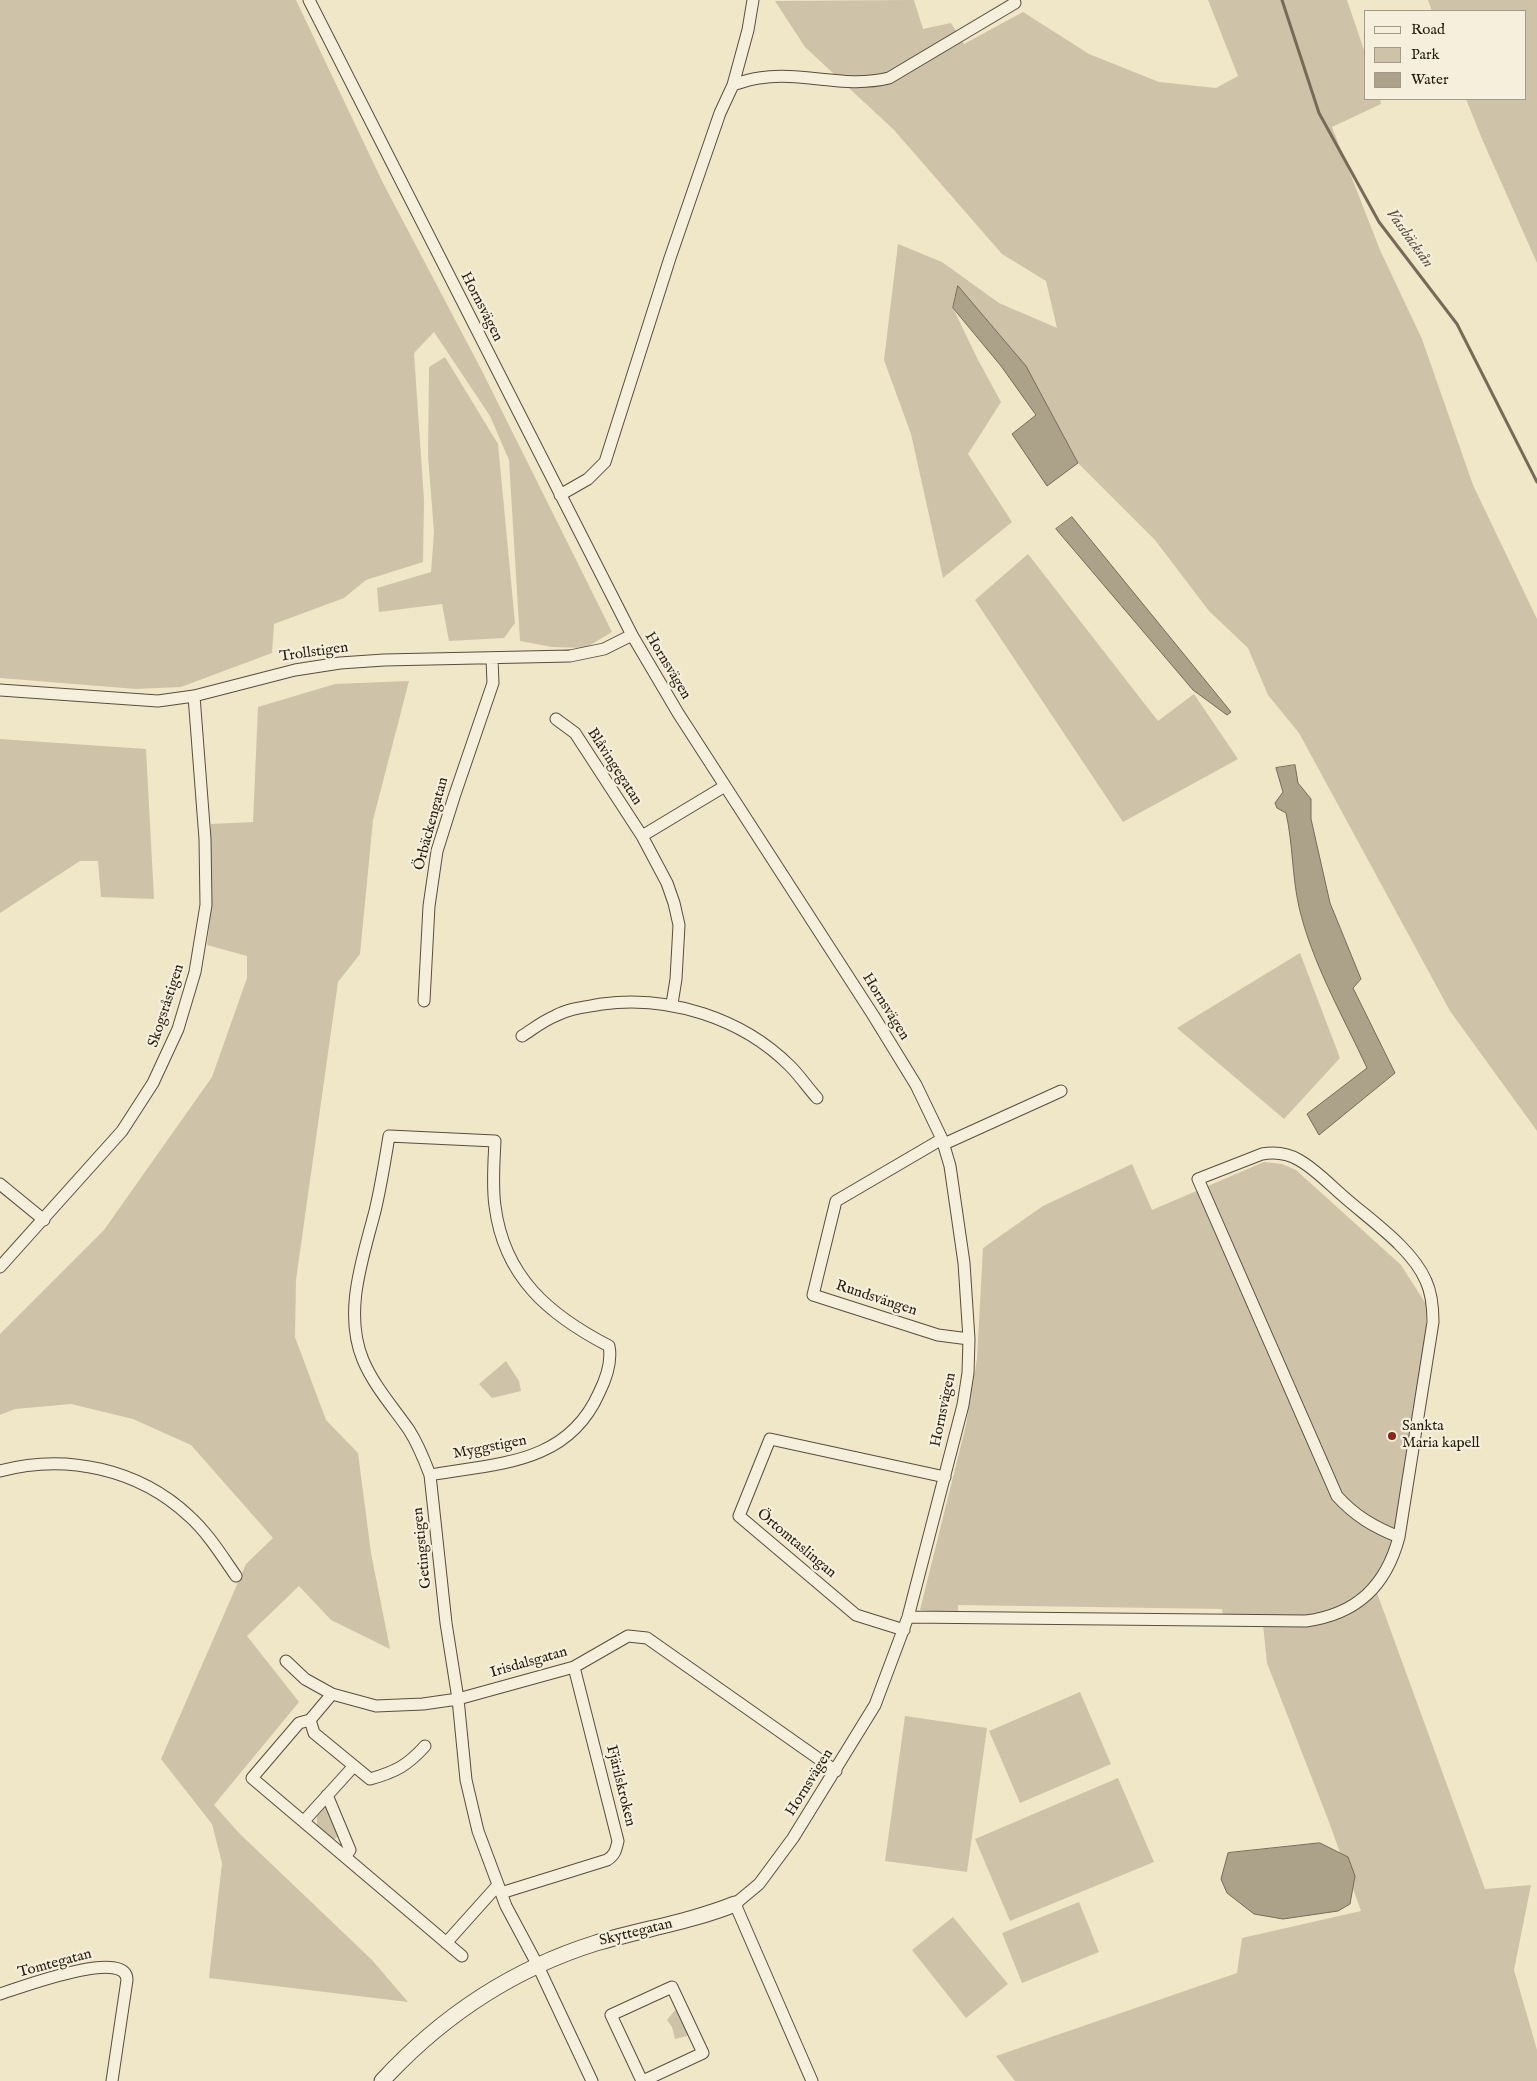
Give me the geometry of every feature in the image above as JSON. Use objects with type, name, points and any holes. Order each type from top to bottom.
[{"type":"street","name":"Hornsvägen","points":[[309,0],[632,635],[678,713],[873,1015],[916,1085],[943,1142],[950,1166],[964,1263],[969,1339],[968,1373],[963,1406],[908,1617],[875,1706],[836,1771],[793,1838],[759,1884],[735,1904]]},
{"type":"street","points":[[560,495],[588,479],[605,462],[667,267],[720,113],[733,85],[748,30],[753,0]]},
{"type":"street","points":[[733,85],[760,78],[773,77],[855,83],[889,78],[1015,3]]},
{"type":"street","name":"Trollstigen","points":[[0,690],[158,701],[194,696],[279,673],[340,663],[392,660],[552,658],[586,654],[604,649],[632,635]]},
{"type":"street","name":"Örbäckengatan","points":[[424,1001],[429,906],[438,851],[454,796],[493,683],[492,659]]},
{"type":"street","name":"Skogsråstigen","points":[[0,1267],[102,1155],[137,1109],[168,1054],[188,1000],[202,938],[207,875],[194,696]]},
{"type":"street","name":"Blåvingegatan","points":[[556,719],[575,733],[642,836],[667,882],[677,918],[678,948],[672,1004]]},
{"type":"street","points":[[642,836],[725,786]]},
{"type":"street","points":[[522,1036],[554,1016],[573,1009],[622,1002],[672,1004],[715,1018],[750,1036],[790,1066],[817,1098]]},
{"type":"street","points":[[943,1142],[1062,1091]]},
{"type":"street","name":"Getingstigen","points":[[389,1136],[381,1185],[358,1280],[354,1319],[362,1359],[373,1380],[418,1445],[430,1475],[446,1623],[458,1699],[466,1780],[478,1832],[499,1889],[537,1964]]},
{"type":"street","name":"Myggstigen","points":[[389,1136],[495,1141],[495,1204],[503,1240],[511,1259],[542,1301],[562,1319],[609,1346],[611,1353],[602,1387],[594,1404],[584,1420],[570,1435],[555,1446],[535,1455],[514,1461],[430,1475]]},
{"type":"street","name":"Rundsvängen","points":[[943,1142],[836,1201],[813,1295],[938,1335],[969,1339]]},
{"type":"street","points":[[908,1617],[1306,1621],[1323,1619],[1342,1612],[1362,1599],[1384,1573],[1392,1558],[1399,1537],[1434,1307],[1426,1280],[1407,1252],[1298,1160],[1280,1153],[1262,1154],[1198,1180],[1337,1496],[1364,1521],[1380,1530],[1399,1537]]},
{"type":"street","points":[[0,1184],[44,1220]]},
{"type":"street","name":"Örtomtaslingan","points":[[904,1630],[856,1615],[740,1516],[770,1439],[945,1477]]},
{"type":"street","points":[[0,1471],[32,1464],[80,1465],[104,1470],[147,1487],[171,1501],[190,1516],[236,1576]]},
{"type":"street","name":"Irisdalsgatan","points":[[286,1661],[305,1679],[332,1694],[376,1706],[423,1704],[458,1699],[574,1667],[628,1636],[647,1638],[836,1771]]},
{"type":"street","name":"Fjärilskroken","points":[[499,1889],[607,1860],[613,1856],[616,1849],[618,1841],[574,1667]]},
{"type":"street","points":[[332,1694],[310,1720],[299,1723],[252,1778],[462,1956]]},
{"type":"street","points":[[310,1720],[314,1733],[353,1767],[370,1779],[387,1774],[411,1762],[425,1746]]},
{"type":"street","points":[[304,1821],[353,1767]]},
{"type":"street","points":[[327,1795],[350,1850],[345,1856]]},
{"type":"street","points":[[446,1943],[499,1889]]},
{"type":"street","points":[[735,1904],[812,2081]]},
{"type":"street","name":"Skyttegatan","points":[[382,2081],[427,2037],[445,2023],[489,1990],[537,1964],[595,1943],[696,1918],[735,1904]]},
{"type":"street","points":[[537,1964],[592,2081]]},
{"type":"street","name":"Tomtegatan","points":[[0,1994],[90,1968],[110,1966],[122,1969],[127,1975],[127,1980],[112,2081]]},
{"type":"street","points":[[672,1987],[702,2053],[642,2081],[611,2015],[672,1987]]},
{"type":"green space","points":[[0,0],[296,0],[383,183],[481,369],[612,632],[585,648],[552,647],[520,641],[509,460],[490,416],[434,332],[414,353],[424,500],[423,562],[366,580],[344,598],[274,624],[272,653],[181,687],[136,689],[0,678]]},
{"type":"green space","points":[[914,0],[923,29],[951,23],[964,44],[1023,12],[1089,54],[1159,82],[1216,88],[1238,76],[1208,0],[1347,0],[1364,50],[1364,100],[1380,100],[1381,104],[1332,127],[1380,250],[1422,339],[1473,485],[1537,619],[1537,1131],[1450,1011],[1299,733],[1268,695],[1248,648],[1209,611],[1155,540],[1078,463],[1026,366],[958,287],[953,308],[1001,402],[968,454],[1012,522],[943,578],[911,434],[884,360],[898,244],[942,262],[999,303],[1057,328],[1046,281],[1002,254],[894,130],[805,47],[775,1]]},
{"type":"green space","points":[[1428,0],[1537,0],[1537,263],[1466,100],[1527,100],[1527,10],[1432,10]]},
{"type":"green space","points":[[445,357],[498,444],[515,623],[504,638],[449,641],[442,604],[379,612],[377,588],[431,572],[434,532],[428,456],[429,367]]},
{"type":"green space","points":[[1028,554],[1158,721],[1194,694],[1238,759],[1123,822],[975,600]]},
{"type":"green space","points":[[409,681],[373,820],[360,954],[338,982],[296,1280],[295,1337],[326,1420],[358,1453],[371,1553],[390,1649],[331,1620],[299,1586],[247,1636],[299,1702],[214,1805],[239,1833],[372,1960],[408,2002],[209,1978],[222,1863],[212,1824],[161,1759],[246,1564],[273,1538],[191,1445],[133,1419],[71,1404],[15,1409],[0,1415],[0,1334],[104,1230],[212,1077],[247,978],[247,956],[207,945],[211,909],[211,824],[253,822],[258,707],[335,684]]},
{"type":"green space","points":[[0,739],[146,749],[154,899],[101,897],[98,861],[80,861],[0,913]]},
{"type":"green space","points":[[1300,953],[1340,1058],[1284,1119],[1177,1028]]},
{"type":"green space","points":[[1264,1162],[1282,1164],[1296,1170],[1401,1265],[1426,1304],[1426,1331],[1392,1547],[1377,1593],[1485,1889],[1531,1885],[1514,1970],[1537,2050],[1537,2081],[1015,2081],[996,2056],[1237,1973],[1242,1938],[1361,1911],[1329,1822],[1267,1663],[1262,1615],[1223,1616],[1222,1609],[958,1605],[958,1613],[920,1610],[966,1425],[977,1359],[983,1248],[1043,1206],[1132,1164],[1152,1210]]},
{"type":"green space","points":[[506,1361],[519,1381],[521,1391],[492,1398],[479,1384]]},
{"type":"green space","points":[[1080,1692],[1111,1764],[1020,1803],[989,1731]]},
{"type":"green space","points":[[905,1716],[987,1728],[967,1872],[885,1861]]},
{"type":"green space","points":[[1118,1778],[1154,1862],[1010,1921],[975,1839]]},
{"type":"green space","points":[[326,1802],[341,1834],[332,1841],[317,1826],[317,1813]]},
{"type":"green space","points":[[1079,1902],[1099,1952],[1022,1983],[1002,1933]]},
{"type":"green space","points":[[953,1917],[1008,1984],[966,2018],[912,1950]]},
{"type":"green space","points":[[675,2010],[682,2018],[687,2036],[675,2039],[672,2027],[667,2020]]},
{"type":"water","points":[[958,286],[1026,366],[1078,463],[1047,486],[1012,434],[1036,415],[1001,366],[953,308]]},
{"type":"water","points":[[1072,517],[1231,712],[1227,715],[1193,690],[1056,529]]},
{"type":"water","points":[[1295,765],[1298,783],[1311,799],[1311,819],[1330,903],[1361,979],[1353,988],[1395,1073],[1319,1135],[1307,1114],[1367,1068],[1320,969],[1299,907],[1286,813],[1277,808],[1275,803],[1283,792],[1276,768]]},
{"type":"water","points":[[1320,1843],[1348,1857],[1355,1876],[1350,1904],[1338,1911],[1283,1919],[1254,1914],[1227,1893],[1221,1879],[1228,1853]]},
{"type":"waterway","name":"Vassbäcksån","points":[[1282,0],[1319,113],[1379,222],[1457,324],[1537,482]]},
{"type":"place","name":"Sankta Maria kapell","points":[[1392,1436]]}]
